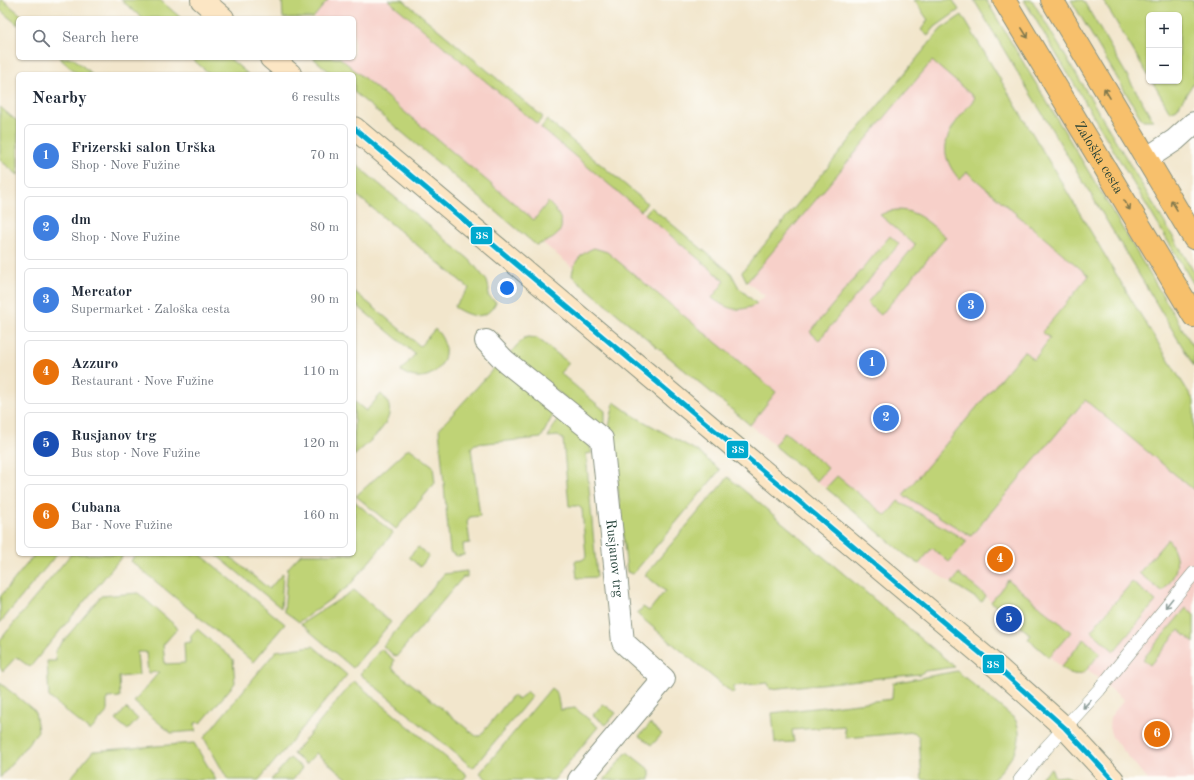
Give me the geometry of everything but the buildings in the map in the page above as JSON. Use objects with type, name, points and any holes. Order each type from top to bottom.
[{"type":"main road","name":"Zaloška cesta","points":[[1004,0],[1194,316]]},
{"type":"main road","points":[[1052,0],[1194,238]]},
{"type":"street","points":[[273,60],[288,72]]},
{"type":"street","points":[[1146,159],[1175,140],[1194,122]]},
{"type":"street","points":[[356,130],[992,663],[1065,728],[1113,780]]},
{"type":"street","name":"Rusjanov trg","points":[[486,341],[504,360],[602,439],[623,642],[664,679],[579,780]]},
{"type":"lane","points":[[1020,780],[1103,686],[1194,573]]},
{"type":"shaded area","points":[[328,0],[388,0],[726,281],[712,298],[736,310],[749,308],[765,296],[747,282],[932,61],[975,98],[952,126],[946,141],[960,180],[967,172],[1089,276],[1042,332],[1051,338],[1033,360],[1024,352],[971,536],[1085,400],[1194,490],[1194,780],[1148,780],[1112,737],[1109,727],[1110,717],[1124,700],[1087,669],[1083,674],[1076,675],[1069,673],[1028,639],[1031,635],[959,574],[952,583],[919,564],[932,548],[967,541],[886,516],[837,476],[826,488],[817,481],[828,469],[785,433],[774,445],[750,425],[776,392],[580,256],[573,268],[543,243],[551,241],[558,213],[555,208],[548,202],[534,220],[342,60],[356,60],[356,16],[315,16]]},
{"type":"green space","points":[[0,0],[3,0],[23,16],[16,16],[16,23],[0,10]]},
{"type":"green space","points":[[121,0],[160,0],[179,16],[140,16]]},
{"type":"green space","points":[[282,0],[328,0],[315,16],[283,16]]},
{"type":"green space","points":[[388,0],[403,0],[543,117],[537,124]]},
{"type":"green space","points":[[914,0],[953,0],[959,10],[935,27],[928,36],[921,30],[928,20]]},
{"type":"green space","points":[[974,0],[986,0],[1194,348],[1194,366]]},
{"type":"green space","points":[[1024,0],[1032,0],[1194,272],[1194,285]]},
{"type":"green space","points":[[1071,0],[1083,0],[1153,120],[1142,120]]},
{"type":"green space","points":[[1103,0],[1194,0],[1194,82],[1177,109],[1170,112],[1154,84],[1182,84],[1182,12],[1146,12],[1146,72]]},
{"type":"green space","points":[[962,15],[1132,301],[1194,401],[1194,490],[1085,400],[971,536],[903,495],[1024,351],[1034,360],[1050,338],[1042,332],[1089,276],[967,172],[960,180],[951,168],[947,157],[946,146],[948,137],[959,118],[975,98],[932,61],[747,282],[742,272],[941,29]]},
{"type":"green space","points":[[61,60],[75,60],[90,72],[76,72]]},
{"type":"green space","points":[[193,60],[231,60],[246,72],[208,72]]},
{"type":"green space","points":[[315,60],[342,60],[534,220],[548,202],[555,210],[561,223],[561,229],[558,234],[545,242],[536,245],[356,94],[356,72],[330,72]]},
{"type":"green space","points":[[0,107],[16,120],[16,173],[0,160]]},
{"type":"green space","points":[[547,120],[647,203],[641,211],[541,128]]},
{"type":"green space","points":[[356,165],[470,260],[487,281],[489,289],[488,296],[496,302],[492,309],[487,313],[476,316],[465,313],[454,307],[469,288],[356,195]]},
{"type":"green space","points":[[651,207],[731,273],[739,288],[757,304],[745,309],[734,309],[723,305],[712,298],[725,281],[645,214]]},
{"type":"green space","points":[[897,210],[911,212],[918,215],[946,237],[881,315],[867,303],[915,245],[880,215],[889,211]]},
{"type":"green space","points":[[890,236],[899,244],[819,340],[810,332]]},
{"type":"green space","points":[[594,248],[607,252],[776,392],[750,425],[572,276],[574,266],[578,259]]},
{"type":"green space","points":[[356,293],[420,346],[435,329],[442,339],[445,349],[444,359],[439,368],[432,374],[422,377],[412,376],[401,371],[415,354],[356,305]]},
{"type":"green space","points":[[524,338],[537,338],[569,363],[560,373],[605,411],[605,430],[510,353]]},
{"type":"green space","points":[[497,365],[554,413],[541,438],[475,444],[471,448],[480,516],[470,517],[467,521],[470,543],[463,544],[464,555],[457,556],[450,552],[439,429]]},
{"type":"green space","points":[[381,394],[388,402],[389,411],[382,428],[376,436],[356,454],[356,403],[366,411]]},
{"type":"green space","points":[[614,402],[634,416],[697,451],[720,470],[633,574],[627,572],[612,435],[608,432]]},
{"type":"green space","points":[[559,416],[588,440],[592,453],[586,454],[597,577],[577,578],[575,561],[582,560],[586,557],[582,509],[578,506],[569,506],[563,439],[558,436],[548,437]]},
{"type":"green space","points":[[785,432],[828,468],[817,481],[774,445]]},
{"type":"green space","points":[[409,448],[433,466],[435,483],[396,529],[356,496]]},
{"type":"green space","points":[[837,476],[886,516],[898,501],[967,541],[949,562],[932,548],[919,564],[903,553],[826,488]]},
{"type":"green space","points":[[728,477],[955,667],[925,671],[920,674],[770,689],[768,683],[734,686],[734,693],[732,693],[637,614],[643,607],[649,611],[665,591],[645,575]]},
{"type":"green space","points":[[356,503],[393,533],[349,586],[299,622],[284,611],[288,568],[299,556],[356,556]]},
{"type":"green space","points":[[1168,539],[1175,554],[1176,567],[1172,579],[1162,592],[1139,573]]},
{"type":"green space","points":[[418,547],[429,556],[420,567],[409,557]]},
{"type":"green space","points":[[33,556],[55,556],[0,623],[0,597]]},
{"type":"green space","points":[[69,556],[122,556],[30,667],[16,657],[3,671],[0,668],[0,640]]},
{"type":"green space","points":[[135,556],[202,556],[285,624],[253,662],[131,561]]},
{"type":"green space","points":[[217,556],[229,556],[269,589],[283,573],[281,608]]},
{"type":"green space","points":[[467,571],[467,577],[463,577],[396,657],[383,646],[444,574]]},
{"type":"green space","points":[[959,574],[986,596],[982,602],[952,583]]},
{"type":"green space","points":[[1008,580],[1071,632],[1049,657],[1028,639],[1031,635],[991,602]]},
{"type":"green space","points":[[1132,582],[1156,601],[1114,651],[1091,631]]},
{"type":"green space","points":[[354,590],[391,622],[353,668],[301,624]]},
{"type":"green space","points":[[138,593],[178,628],[163,645],[165,664],[185,663],[184,643],[191,642],[191,635],[197,629],[233,659],[235,683],[202,722],[195,723],[196,731],[171,733],[134,702],[159,672],[148,673],[146,652],[137,652],[139,675],[119,677],[120,697],[107,698],[107,712],[90,731],[49,697],[47,661],[56,661],[55,651],[101,596]]},
{"type":"green space","points":[[1186,608],[1194,615],[1194,643],[1179,630],[1150,665],[1143,659]]},
{"type":"green space","points":[[1084,639],[1100,653],[1084,672],[1074,674],[1068,672],[1061,667]]},
{"type":"green space","points":[[313,646],[347,675],[259,780],[228,780],[204,738],[276,651]]},
{"type":"green space","points":[[381,649],[394,660],[392,668],[476,736],[480,736],[513,695],[519,700],[527,691],[532,696],[473,768],[360,674]]},
{"type":"green space","points":[[957,671],[1015,719],[1018,728],[1018,745],[1005,766],[993,780],[922,780],[919,737],[914,732],[846,738],[844,726],[792,730],[794,742],[775,743],[772,713],[892,699],[893,683]]},
{"type":"green space","points":[[354,681],[467,775],[463,780],[349,780],[316,753],[306,764],[293,754]]},
{"type":"green space","points":[[0,683],[35,711],[38,731],[0,778]]},
{"type":"green space","points":[[551,688],[557,693],[560,710],[575,708],[598,727],[554,780],[488,780],[480,773]]},
{"type":"green space","points":[[603,704],[616,713],[606,725],[593,715]]},
{"type":"green space","points":[[126,708],[138,719],[128,730],[116,720]]},
{"type":"green space","points":[[650,724],[662,734],[652,745],[639,736]]},
{"type":"green space","points":[[194,743],[216,780],[69,780],[93,751]]},
{"type":"green space","points":[[627,752],[650,770],[650,780],[604,780]]},
{"type":"green space","points":[[290,758],[302,768],[293,780],[271,780]]},
{"type":"green space","points":[[1051,769],[1055,777],[1066,776],[1075,780],[1037,780]]},
{"type":"transit line","name":"38","points":[[356,130],[998,668],[1065,728],[1113,780]]},
{"type":"place","name":"Mercator","points":[[971,306]]},
{"type":"place","name":"Frizerski salon Urška","points":[[872,363]]},
{"type":"place","name":"dm","points":[[886,418]]},
{"type":"place","name":"Azzuro","points":[[1000,559]]},
{"type":"place","name":"Rusjanov trg","points":[[1009,619]]},
{"type":"place","name":"Cubana","points":[[1157,734]]}]
